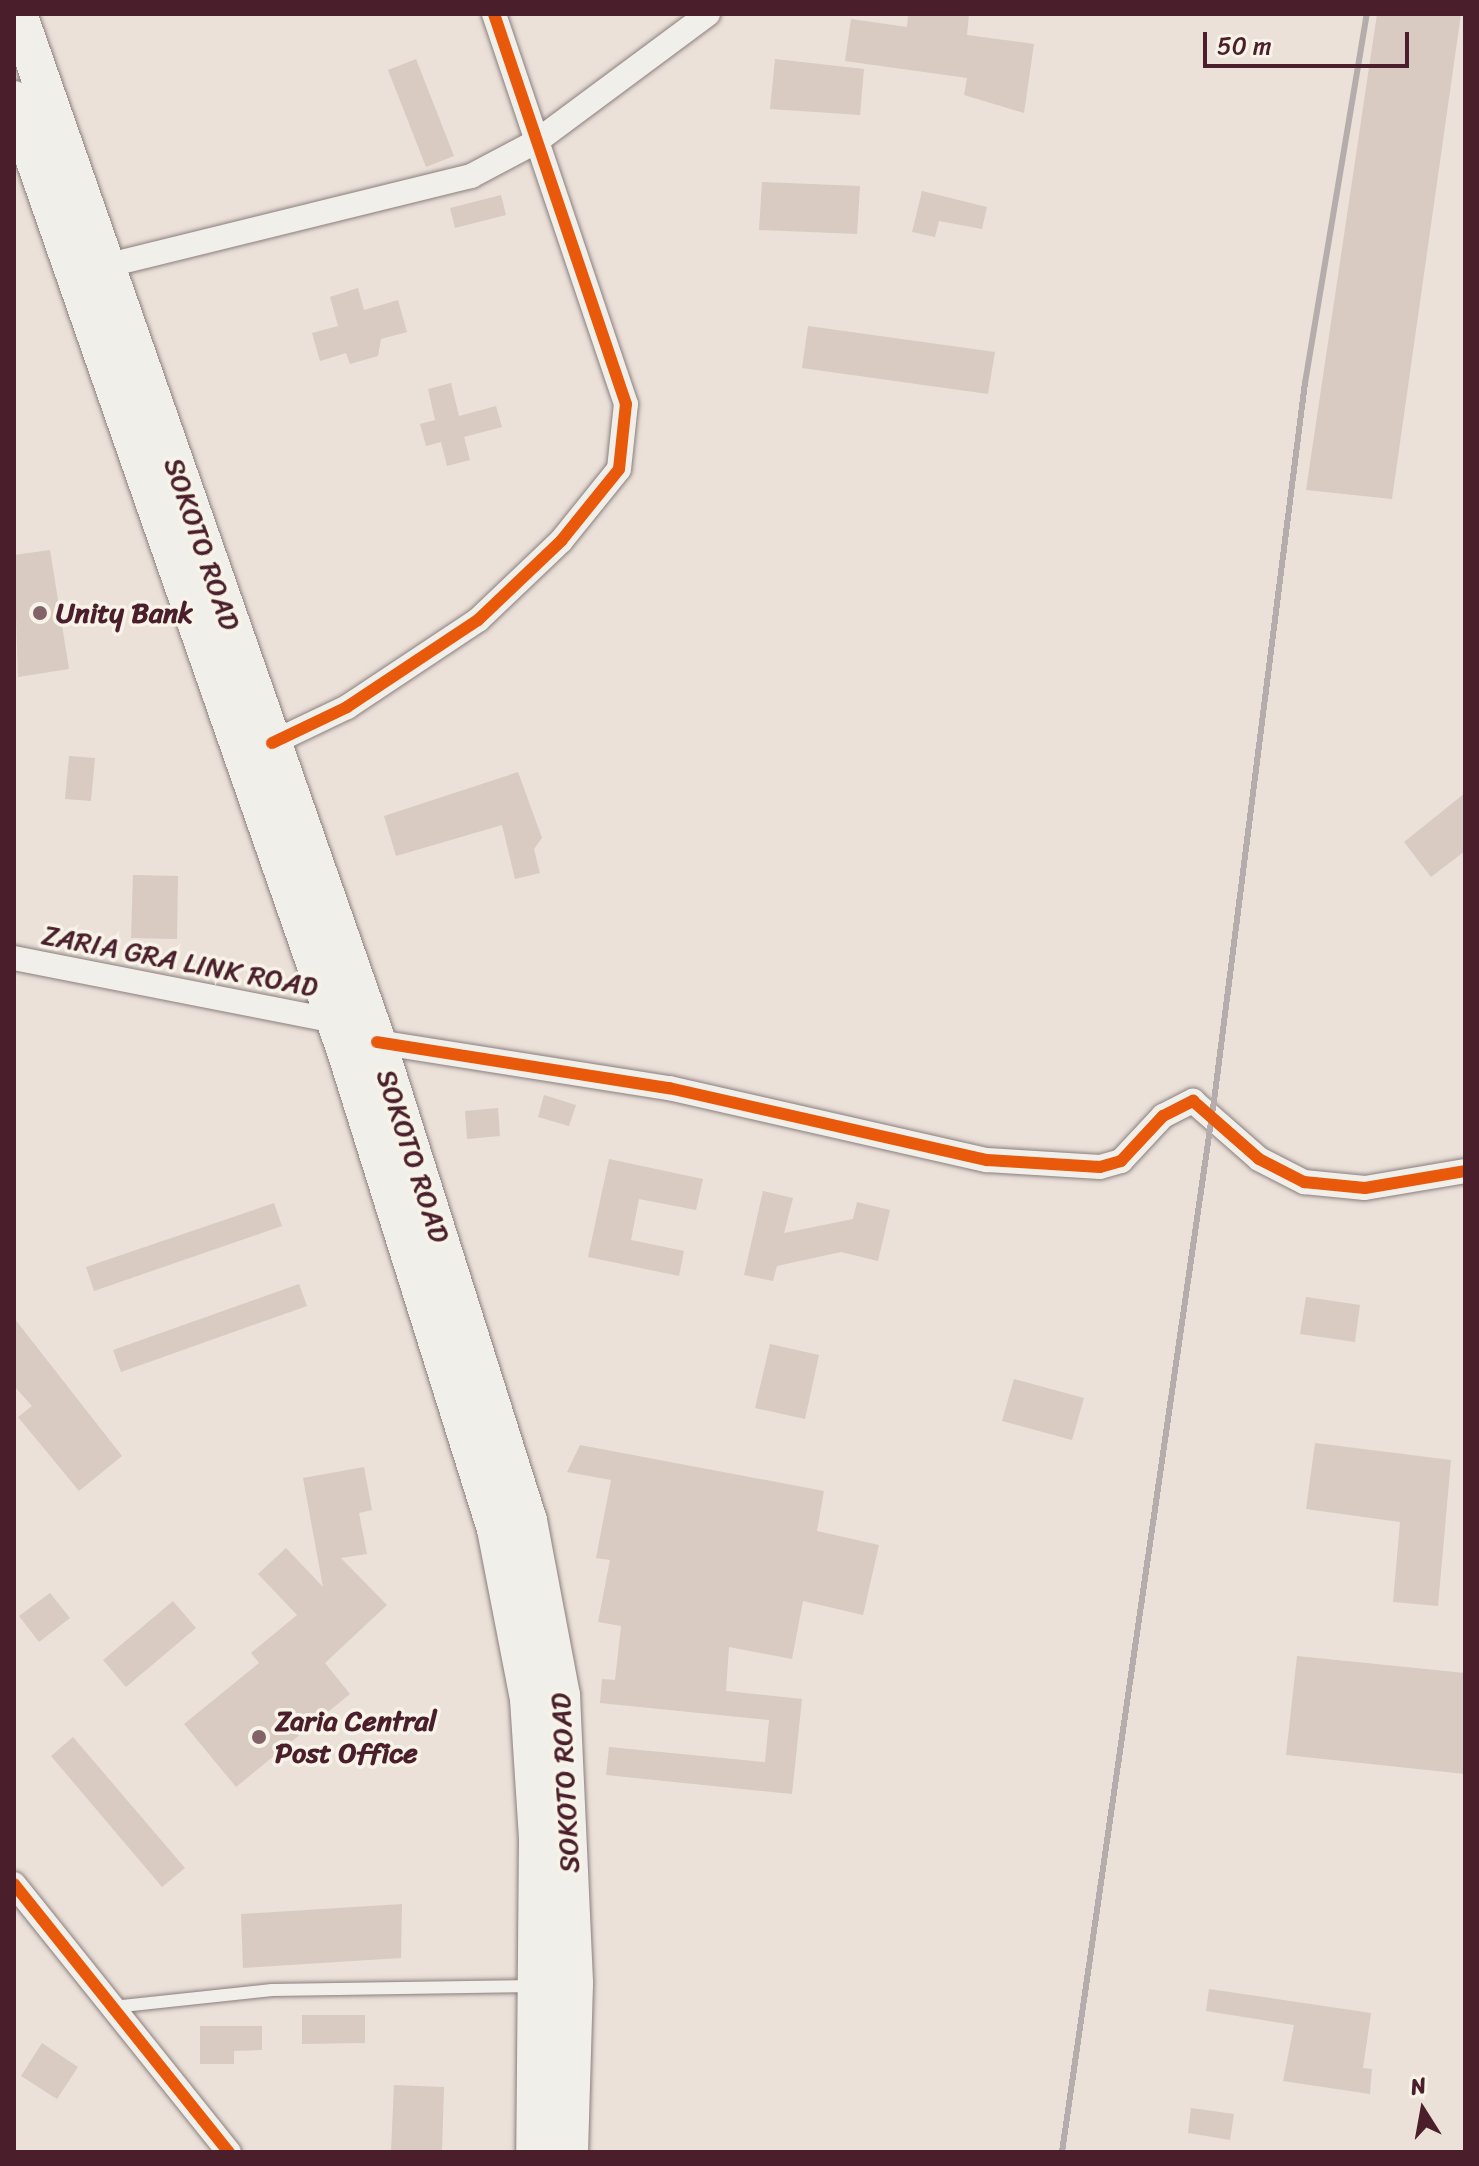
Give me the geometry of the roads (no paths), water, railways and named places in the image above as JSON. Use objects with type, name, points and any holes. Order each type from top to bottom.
[{"type":"main road","name":"SOKOTO ROAD","points":[[18,14],[377,1042],[550,1611],[570,1835],[569,2152]]},
{"type":"main road","name":"SOKOTO ROAD","points":[[14,100],[335,1021],[471,1443],[518,1617],[538,1838],[535,2152]]},
{"type":"street","points":[[272,743],[347,707],[478,620],[561,541],[619,469],[626,404],[494,14]]},
{"type":"street","points":[[105,266],[471,176],[537,141],[708,14]]},
{"type":"street","name":"ZARIA GRA LINK ROAD","points":[[14,958],[335,1021]]},
{"type":"street","points":[[377,1042],[669,1088],[987,1160],[1100,1167],[1121,1161],[1163,1116],[1193,1101],[1259,1159],[1304,1182],[1365,1188],[1465,1171]]},
{"type":"street","points":[[14,1884],[229,2152]]},
{"type":"lane","points":[[113,2007],[272,1990],[536,1986]]},
{"type":"railway","points":[[1062,2152],[1214,1101],[1305,383],[1367,14]]},
{"type":"place","name":"Unity Bank","points":[[40,613]]},
{"type":"place","name":"Zaria Central Post Office","points":[[259,1737]]}]
